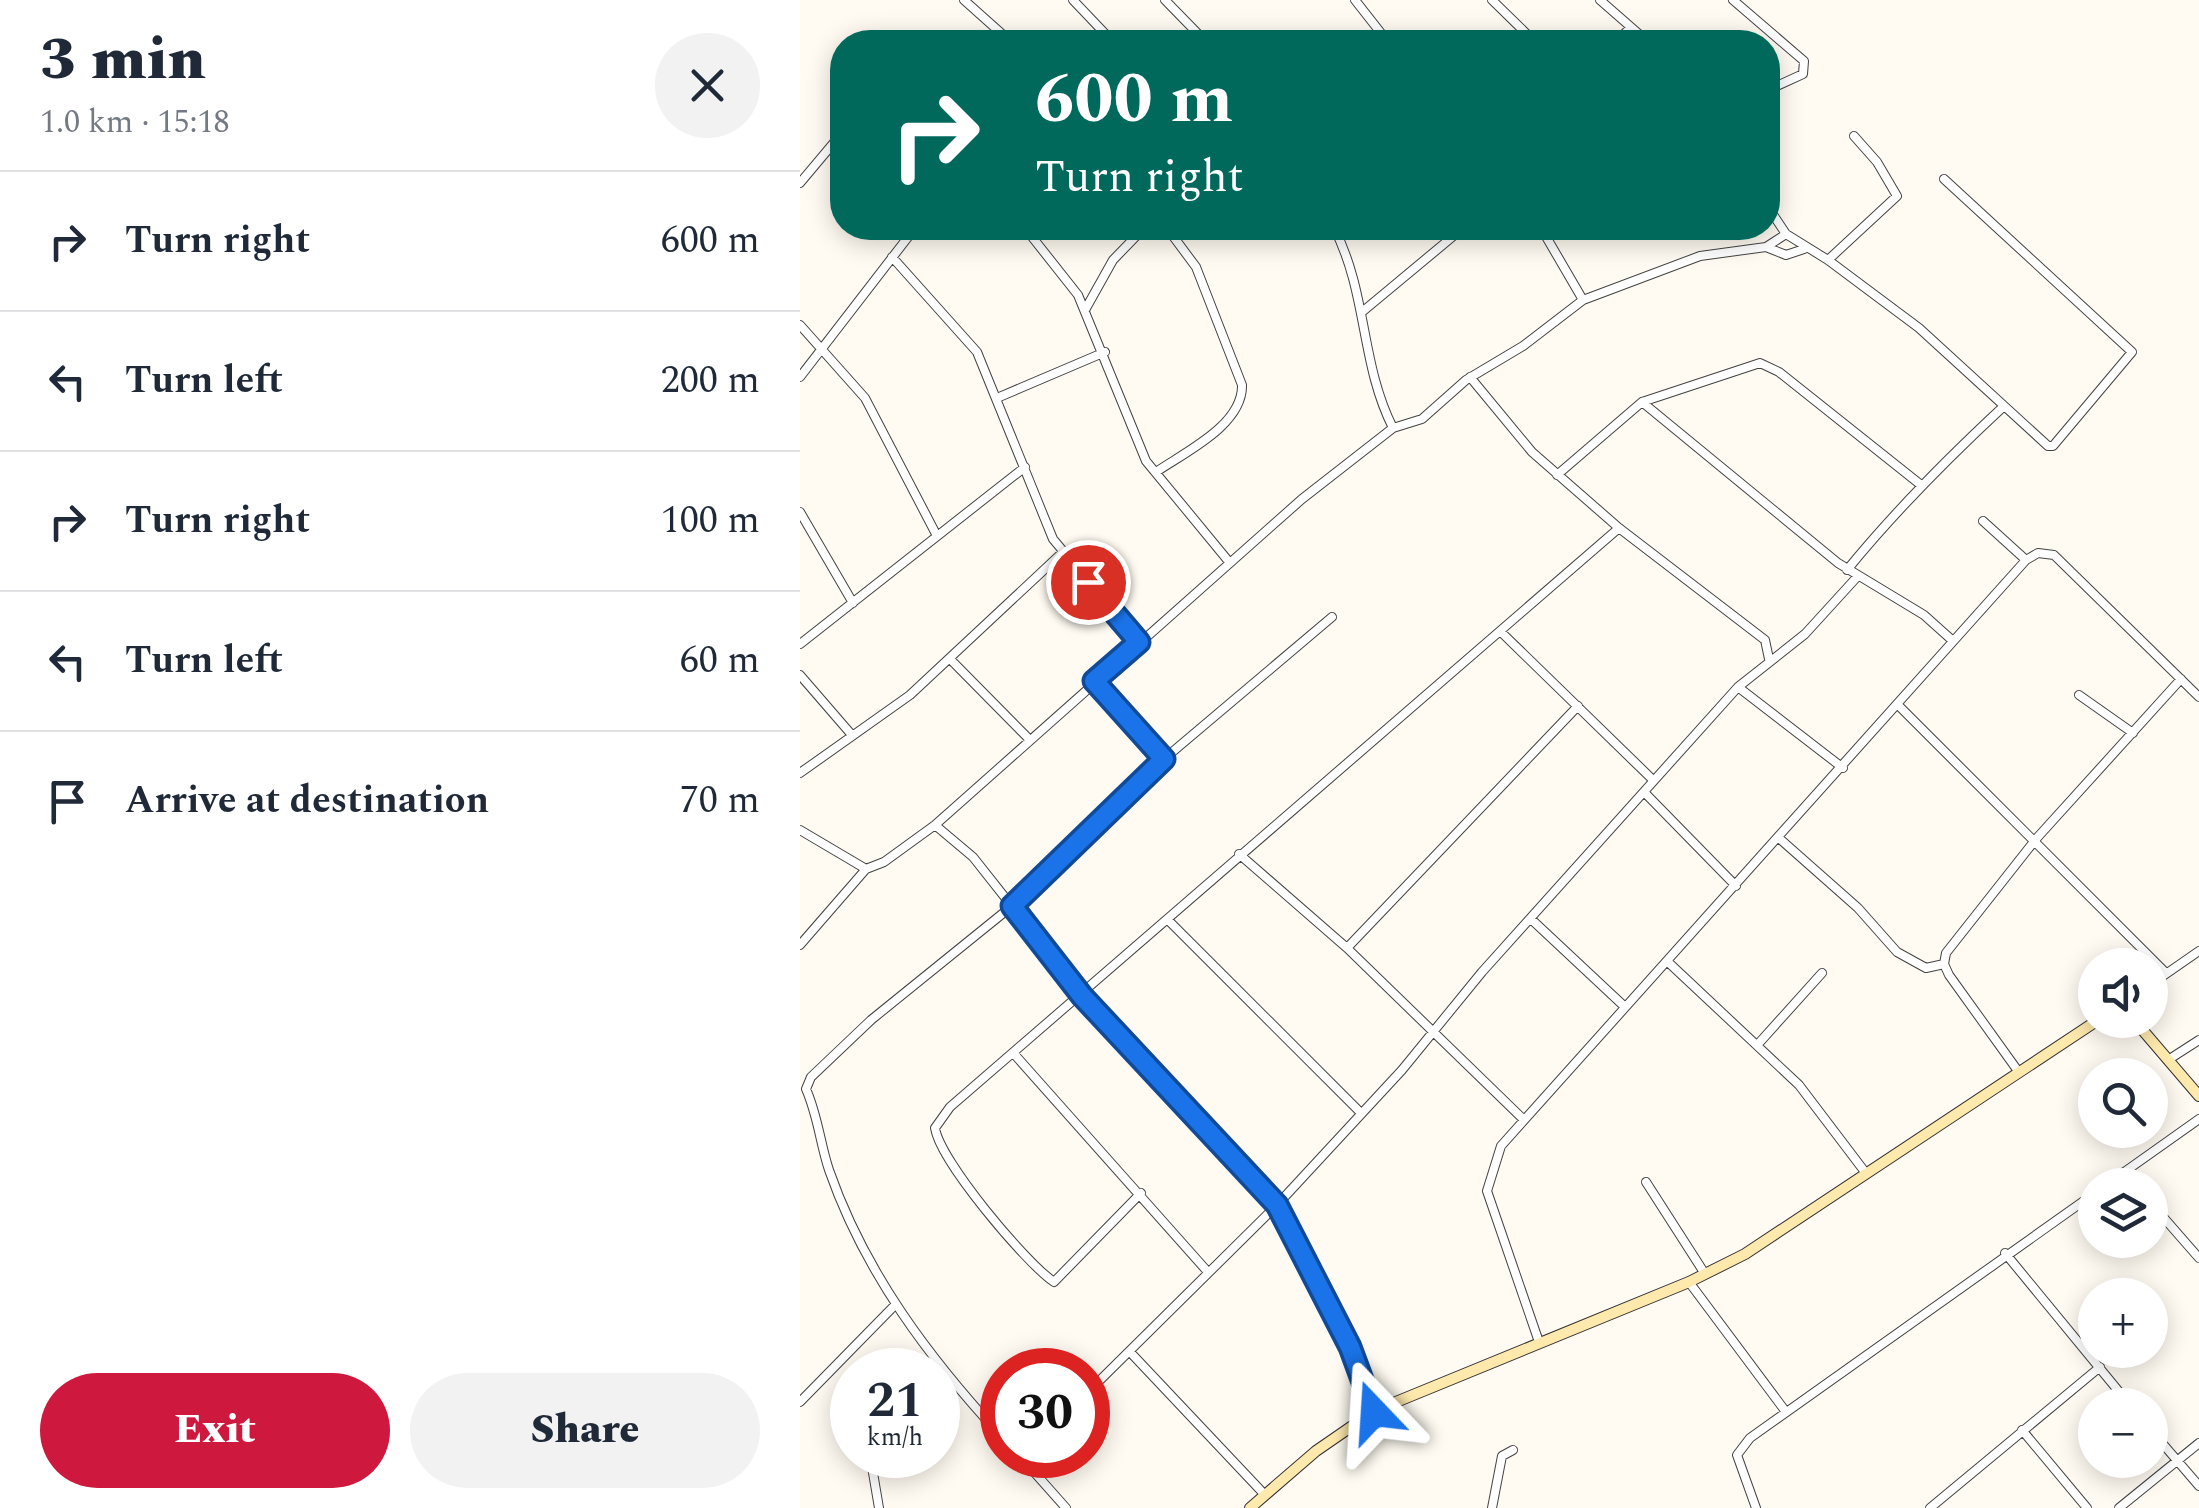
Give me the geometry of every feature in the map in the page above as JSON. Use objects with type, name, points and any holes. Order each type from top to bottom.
[{"type":"street","points":[[964,0],[996,30]]},
{"type":"street","points":[[1074,0],[1101,30]]},
{"type":"street","points":[[1165,0],[1191,30]]},
{"type":"street","points":[[1355,0],[1379,30]]},
{"type":"street","points":[[1492,0],[1523,30]]},
{"type":"street","points":[[1600,0],[1633,30]]},
{"type":"street","points":[[1733,0],[1768,30]]},
{"type":"street","points":[[1780,40],[1804,61],[1804,74],[1780,85]]},
{"type":"street","points":[[1828,260],[1897,196],[1877,162],[1854,136]]},
{"type":"street","points":[[800,183],[830,147]]},
{"type":"street","points":[[1780,225],[1804,249],[1828,260],[1919,328],[2053,446],[2132,352],[1944,178]]},
{"type":"street","points":[[1780,238],[1786,234]]},
{"type":"street","points":[[800,378],[905,240]]},
{"type":"street","points":[[1035,240],[1066,276],[1086,310],[1138,447],[1230,563]]},
{"type":"street","points":[[1086,310],[1113,260],[1132,240]]},
{"type":"street","points":[[1156,472],[1226,422],[1242,397],[1242,385],[1196,266],[1177,240]]},
{"type":"street","points":[[1340,240],[1357,277],[1374,384],[1393,428]]},
{"type":"street","points":[[1362,312],[1448,240]]},
{"type":"street","points":[[1549,240],[1583,300]]},
{"type":"street","points":[[800,944],[866,869],[884,862],[935,824],[1230,563],[1393,428],[1422,419],[1470,377],[1523,346],[1583,300],[1700,256],[1766,246],[1776,240]]},
{"type":"street","points":[[1766,246],[1786,255],[1804,249]]},
{"type":"street","points":[[892,257],[976,352],[1062,552],[1139,642]]},
{"type":"street","points":[[800,325],[865,398],[937,536]]},
{"type":"street","points":[[997,398],[1104,352]]},
{"type":"street","points":[[1557,475],[1642,402],[1760,363],[1794,384],[1921,485]]},
{"type":"street","points":[[1470,377],[1512,433],[1619,528],[1765,640],[1769,659]]},
{"type":"street","points":[[1642,402],[1857,577],[1924,615],[1952,641]]},
{"type":"street","points":[[1848,570],[1921,485],[1944,468],[2004,406]]},
{"type":"street","points":[[800,644],[1025,466]]},
{"type":"street","points":[[800,512],[853,603]]},
{"type":"street","points":[[1983,521],[2026,560]]},
{"type":"street","points":[[1141,1193],[1054,1282],[980,1203],[938,1141],[936,1128],[950,1107],[1015,1055],[1239,854],[1619,528]]},
{"type":"street","points":[[800,772],[910,695],[1062,552]]},
{"type":"street","points":[[1540,1342],[1487,1191],[1501,1146],[2026,560],[2038,553],[2054,555],[2199,697]]},
{"type":"street","points":[[1110,1371],[1277,1205],[1738,687],[1805,634],[1857,577]]},
{"type":"street","points":[[806,1089],[811,1077],[871,1020],[1012,906],[1164,759],[1332,618]]},
{"type":"street","points":[[1501,632],[1653,780]]},
{"type":"street","points":[[951,660],[1029,738]]},
{"type":"street","points":[[800,674],[851,734]]},
{"type":"street","points":[[1944,964],[1952,942],[2036,839],[2181,679]]},
{"type":"street","points":[[1094,681],[1164,759]]},
{"type":"street","points":[[1738,687],[1843,768]]},
{"type":"street","points":[[2079,695],[2133,733]]},
{"type":"street","points":[[1898,705],[2142,948]]},
{"type":"street","points":[[1347,948],[1578,706]]},
{"type":"street","points":[[1645,792],[1736,886]]},
{"type":"street","points":[[935,824],[973,857],[1082,996],[1277,1205],[1350,1347],[1374,1412]]},
{"type":"street","points":[[800,830],[866,869]]},
{"type":"street","points":[[1780,839],[1858,908],[1897,952],[1926,968],[1944,964]]},
{"type":"street","points":[[1239,854],[1347,948],[1524,1120]]},
{"type":"street","points":[[1168,920],[1361,1113]]},
{"type":"street","points":[[1530,920],[1625,1007]]},
{"type":"street","points":[[2168,972],[2199,951]]},
{"type":"street","points":[[1668,962],[1759,1043],[1817,1105],[1865,1172]]},
{"type":"street","points":[[1944,964],[2018,1071]]},
{"type":"street","points":[[1759,1043],[1822,973]]},
{"type":"street","points":[[1250,1508],[1325,1444],[1374,1412],[1689,1282],[1761,1244],[2078,1033]]},
{"type":"street","points":[[2149,1038],[2166,1058]]},
{"type":"street","points":[[2199,1040],[2168,1060],[2199,1096]]},
{"type":"street","points":[[1015,1055],[1207,1272]]},
{"type":"street","points":[[800,1079],[816,1112],[829,1169],[874,1270],[928,1354],[980,1412]]},
{"type":"street","points":[[2130,1168],[2199,1119]]},
{"type":"street","points":[[1646,1182],[1705,1274]]},
{"type":"street","points":[[1756,1508],[1737,1455],[1750,1438],[2078,1204]]},
{"type":"street","points":[[2168,1223],[2199,1258]]},
{"type":"street","points":[[2005,1253],[2078,1341]]},
{"type":"street","points":[[1689,1282],[1786,1412]]},
{"type":"street","points":[[800,1402],[896,1304]]},
{"type":"street","points":[[1130,1352],[1265,1495]]},
{"type":"street","points":[[1930,1508],[2100,1368],[2116,1388]]},
{"type":"street","points":[[2022,1430],[2087,1508]]},
{"type":"street","points":[[2119,1508],[2199,1443]]},
{"type":"street","points":[[2168,1449],[2199,1486]]},
{"type":"street","points":[[1492,1508],[1502,1456],[1513,1450]]},
{"type":"street","points":[[874,1478],[879,1508]]},
{"type":"street","points":[[1040,1478],[1066,1508]]},
{"type":"route","points":[[1088,582],[1139,642],[1094,681],[1164,759],[1012,906],[1082,996],[1218,1137],[1277,1205],[1300,1243],[1350,1347],[1374,1412]]}]
